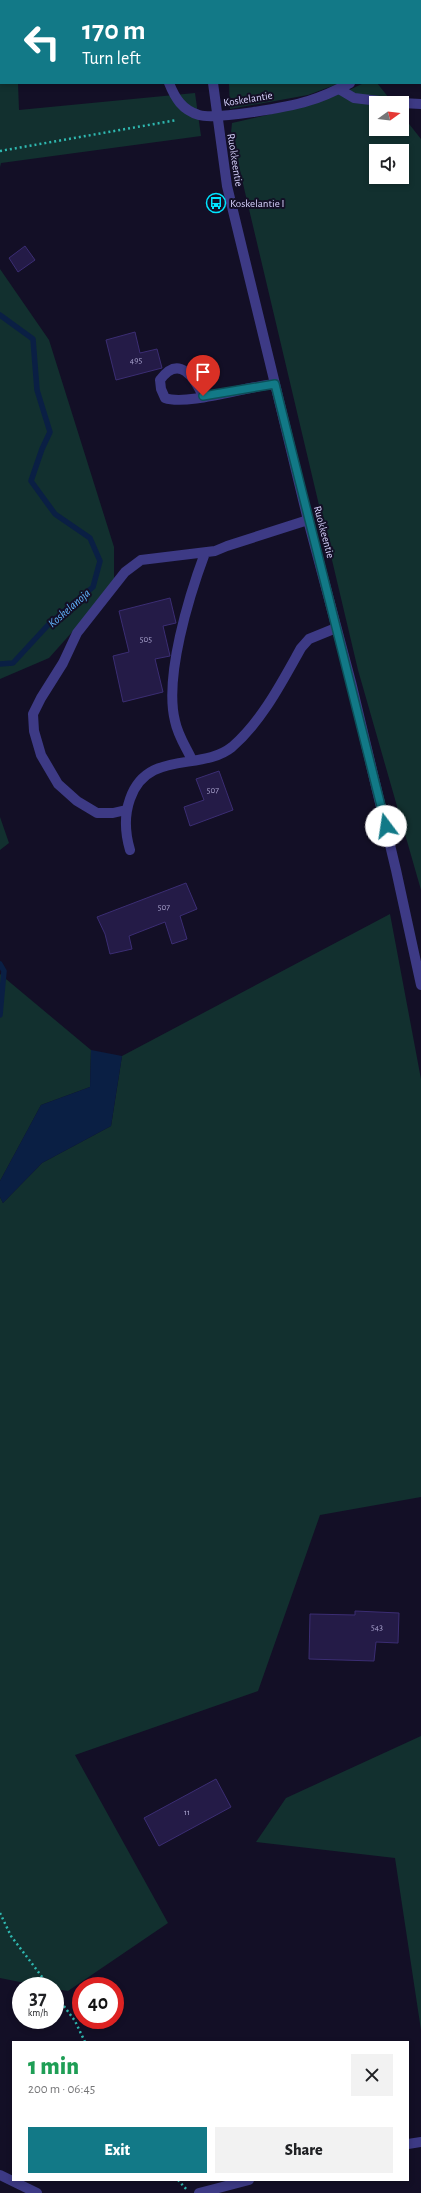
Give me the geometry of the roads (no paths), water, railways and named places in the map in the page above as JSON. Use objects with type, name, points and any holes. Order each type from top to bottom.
[{"type":"street","name":"Koskelantie","points":[[169,84],[175,99],[186,110],[199,116],[216,117],[308,101],[348,84]]},
{"type":"street","name":"Ruokkeentie","points":[[213,84],[216,117],[227,186],[308,520],[396,870],[421,985]]},
{"type":"street","points":[[339,89],[354,98],[369,100]]},
{"type":"street","points":[[409,104],[421,104]]},
{"type":"street","points":[[203,396],[275,384]]},
{"type":"street","points":[[126,810],[113,813],[97,813],[77,801],[58,784],[41,755],[34,731],[33,714],[40,698],[63,663],[77,633],[125,572],[141,560],[171,555],[204,553],[308,520]]},
{"type":"street","points":[[192,760],[182,743],[174,720],[173,693],[184,621],[204,553]]},
{"type":"street","points":[[130,850],[126,837],[126,810],[133,790],[143,776],[153,770],[215,755],[231,748],[263,711],[301,648],[309,639],[336,628]]},
{"type":"street","points":[[409,2144],[421,2142]]},
{"type":"street","points":[[0,2175],[12,2181]]},
{"type":"street","points":[[12,2181],[37,2193]]},
{"type":"street","points":[[200,2193],[245,2181]]},
{"type":"water","points":[[91,1050],[122,1056],[111,1126],[42,1163],[3,1203],[0,1197],[0,1181],[41,1105],[90,1087]]},
{"type":"waterway","name":"Koskelanoja","points":[[0,315],[33,339],[37,390],[50,432],[42,449],[31,481],[55,514],[90,538],[100,561],[93,587],[49,624],[13,663],[0,664]]},
{"type":"waterway","name":"Koskelanoja","points":[[0,964],[4,971],[0,1015]]},
{"type":"place","name":"Koskelantie I","points":[[216,203]]}]
